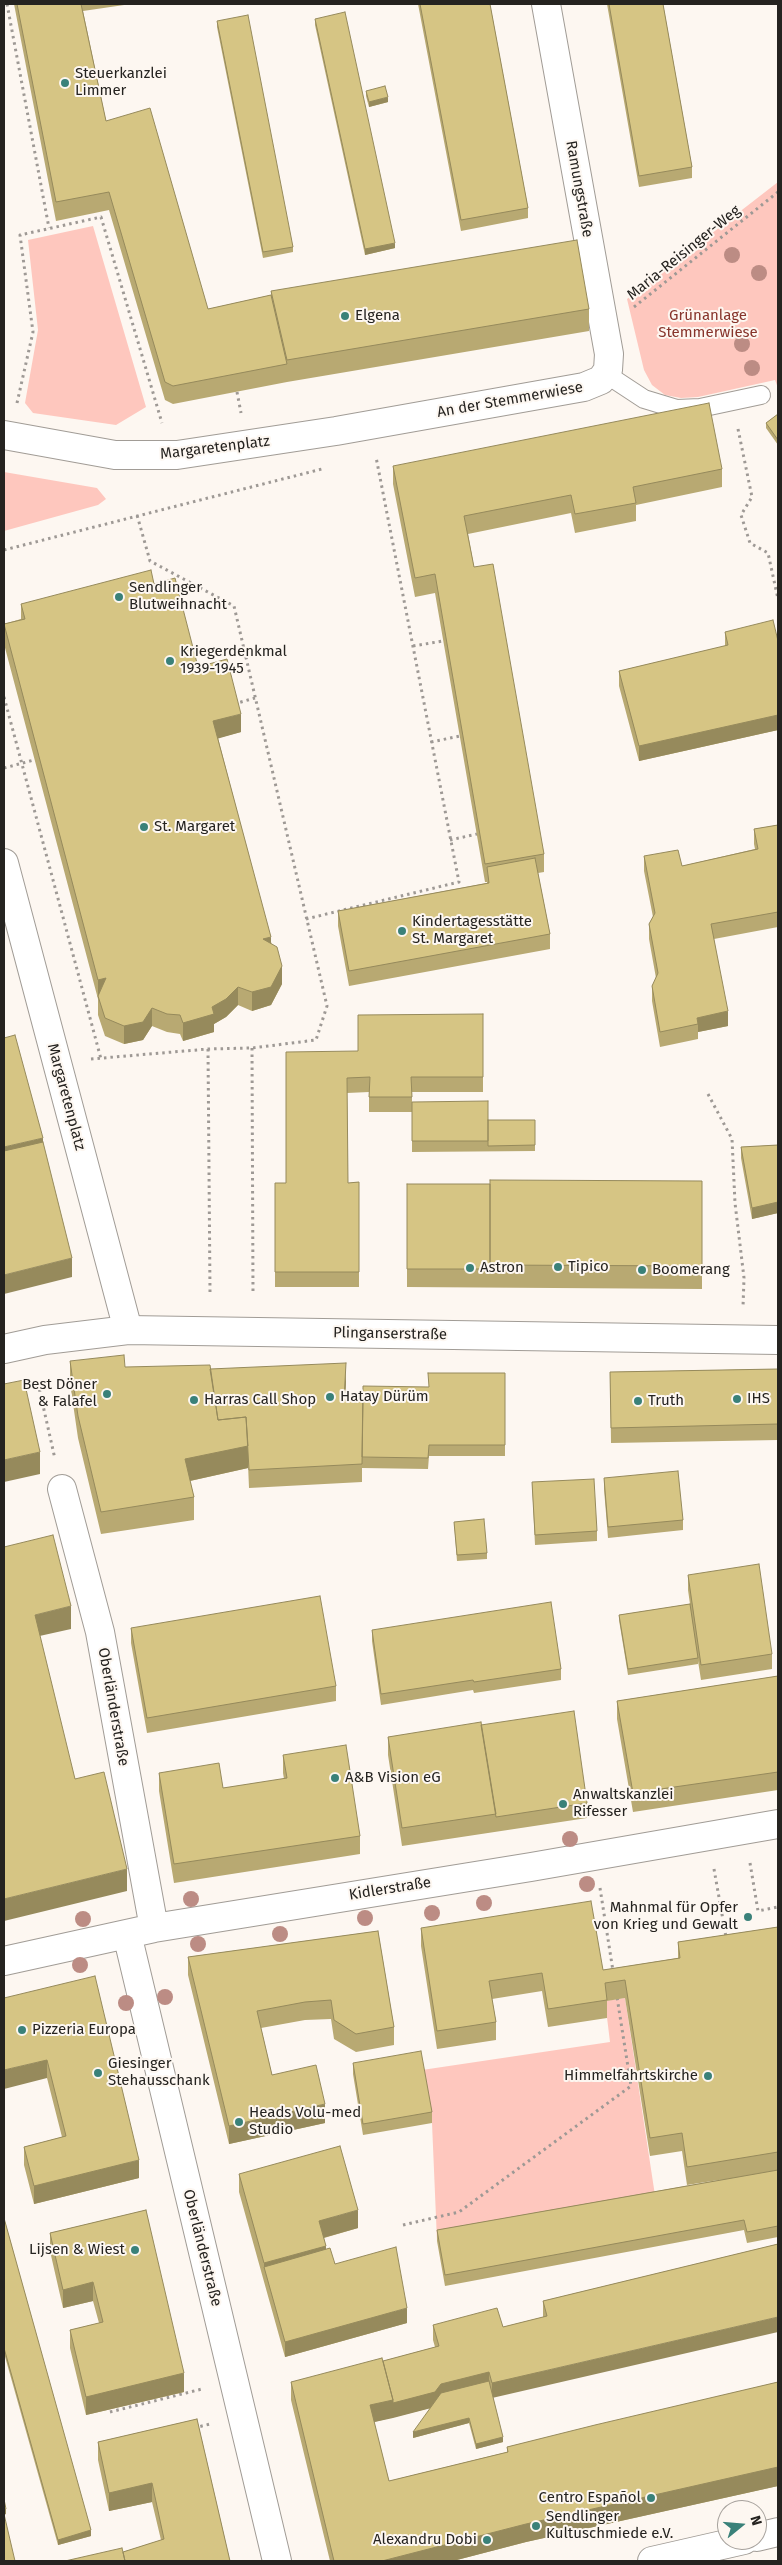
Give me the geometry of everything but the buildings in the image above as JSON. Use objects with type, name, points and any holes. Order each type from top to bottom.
[{"type":"street","name":"Ramungstraße","points":[[546,4],[610,360],[606,374]]},
{"type":"street","name":"An der Stemmerwiese","points":[[336,431],[588,386],[601,380],[606,374]]},
{"type":"street","name":"Margaretenplatz","points":[[7,436],[115,455],[177,455],[336,431]]},
{"type":"street","name":"Margaretenplatz","points":[[4,864],[128,1330]]},
{"type":"street","name":"Plinganserstraße","points":[[4,1349],[44,1340],[128,1330],[742,1341],[778,1340]]},
{"type":"street","name":"Oberländerstraße","points":[[62,1488],[100,1632],[154,1928]]},
{"type":"street","name":"Kidlerstraße","points":[[4,1961],[154,1928],[778,1824]]},
{"type":"street","name":"Oberländerstraße","points":[[126,1934],[277,2561]]},
{"type":"street","points":[[652,2561],[717,2546]]},
{"type":"lane","points":[[606,374],[644,399],[660,406],[677,409],[700,408],[761,396]]},
{"type":"path","points":[[7,4],[49,228]]},
{"type":"path","name":"Maria-Reisinger-Weg","points":[[605,331],[778,192]]},
{"type":"path","points":[[7,436],[33,332],[20,235],[101,217],[158,414],[177,455]]},
{"type":"path","points":[[732,402],[752,497],[742,514],[750,543],[768,553],[778,599]]},
{"type":"path","points":[[306,919],[459,882],[370,425]]},
{"type":"path","points":[[4,550],[323,469]]},
{"type":"path","points":[[59,1068],[90,1059],[208,1049],[252,1048],[316,1040],[327,1006],[234,606],[150,561],[137,515]]},
{"type":"path","points":[[413,646],[443,641]]},
{"type":"path","points":[[4,697],[100,1059]]},
{"type":"path","points":[[234,704],[255,698]]},
{"type":"path","points":[[431,742],[460,736]]},
{"type":"path","points":[[4,768],[34,760]]},
{"type":"path","points":[[450,840],[477,834]]},
{"type":"path","points":[[252,1048],[253,1293]]},
{"type":"path","points":[[208,1049],[210,1292]]},
{"type":"path","points":[[708,1094],[732,1139],[735,1203],[744,1278],[742,1341]]},
{"type":"path","points":[[38,1383],[62,1488]]},
{"type":"path","points":[[744,1829],[758,1911],[778,1907]]},
{"type":"path","points":[[708,1835],[727,1943]]},
{"type":"path","points":[[595,1855],[614,1977]]},
{"type":"path","points":[[404,2225],[459,2212],[631,2086],[616,1993]]},
{"type":"path","points":[[110,2412],[187,2393]]},
{"type":"path","points":[[187,2430],[242,2416]]},
{"type":"green space","name":"Grünanlage Stemmerwiese","points":[[778,182],[778,388],[775,380],[698,397],[681,398],[665,395],[652,385],[644,370],[627,299]]},
{"type":"green space","points":[[93,226],[146,407],[116,425],[33,413],[25,403],[38,330],[28,240]]},
{"type":"green space","points":[[4,472],[97,488],[106,499],[98,505],[4,531]]},
{"type":"green space","points":[[625,1998],[656,2202],[437,2241],[432,2123],[422,2070],[610,2042],[605,2001]]},
{"type":"place","name":"Steuerkanzlei Limmer","points":[[65,83]]},
{"type":"place","name":"Elgena","points":[[345,316]]},
{"type":"place","name":"Sendlinger Blutweihnacht","points":[[119,597]]},
{"type":"place","name":"Kriegerdenkmal 1939-1945","points":[[170,661]]},
{"type":"place","name":"St. Margaret","points":[[144,827]]},
{"type":"place","name":"Kindertagesstätte St. Margaret","points":[[402,931]]},
{"type":"place","name":"Tipico","points":[[558,1267]]},
{"type":"place","name":"Astron","points":[[470,1268]]},
{"type":"place","name":"Boomerang","points":[[642,1270]]},
{"type":"place","name":"Best Döner & Falafel","points":[[107,1394]]},
{"type":"place","name":"Hatay Dürüm","points":[[330,1397]]},
{"type":"place","name":"IHS","points":[[737,1399]]},
{"type":"place","name":"Harras Call Shop","points":[[194,1400]]},
{"type":"place","name":"Truth","points":[[638,1401]]},
{"type":"place","name":"A&B Vision eG","points":[[335,1778]]},
{"type":"place","name":"Anwaltskanzlei Rifesser","points":[[563,1804]]},
{"type":"place","name":"Mahnmal für Opfer von Krieg und Gewalt","points":[[748,1917]]},
{"type":"place","name":"Pizzeria Europa","points":[[22,2030]]},
{"type":"place","name":"Giesinger Stehausschank","points":[[98,2073]]},
{"type":"place","name":"Himmelfahrtskirche","points":[[708,2076]]},
{"type":"place","name":"Heads Volu-med Studio","points":[[239,2122]]},
{"type":"place","name":"Lijsen & Wiest","points":[[135,2250]]},
{"type":"place","name":"Centro Español","points":[[651,2498]]},
{"type":"place","name":"Sendlinger Kultuschmiede e.V.","points":[[536,2526]]},
{"type":"place","name":"Alexandru Dobi","points":[[487,2540]]}]
